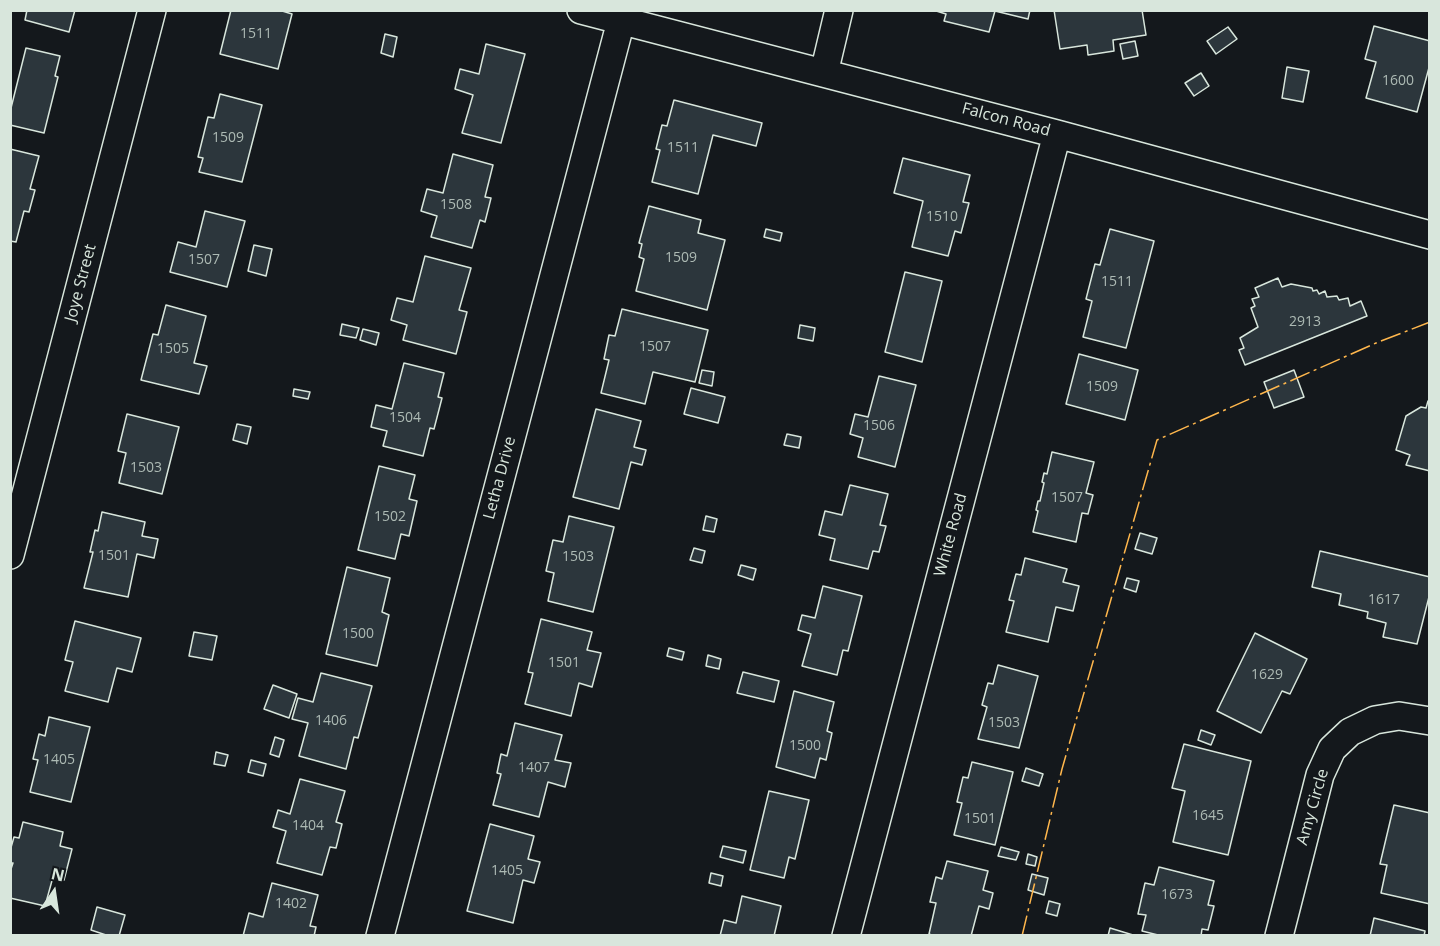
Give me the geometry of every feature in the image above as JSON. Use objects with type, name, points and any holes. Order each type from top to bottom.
[{"type":"street","name":"Joye Street","points":[[10,555],[152,10]]},
{"type":"street","name":"Falcon Road","points":[[581,10],[1057,134],[1430,235]]},
{"type":"street","points":[[824,73],[839,10]]},
{"type":"street","name":"Letha Drive","points":[[380,936],[621,21]]},
{"type":"street","name":"White Road","points":[[846,936],[1057,134]]},
{"type":"street","name":"Amy Circle","points":[[1279,936],[1320,775],[1332,749],[1350,732],[1375,720],[1399,716],[1430,721]]},
{"type":"building","points":[[27,10],[75,10],[69,32],[25,20]]},
{"type":"building","points":[[231,10],[279,10],[292,14],[278,69],[220,54]]},
{"type":"building","points":[[933,10],[1030,10],[1028,19],[995,11],[989,32],[944,21],[946,14]]},
{"type":"building","points":[[1054,10],[1142,10],[1146,35],[1113,40],[1114,51],[1088,55],[1087,45],[1060,49]]},
{"type":"building","points":[[1374,26],[1430,41],[1430,64],[1417,112],[1366,98],[1376,62],[1365,59]]},
{"type":"building","points":[[1228,27],[1237,39],[1216,54],[1207,41]]},
{"type":"building","points":[[385,34],[397,37],[393,57],[381,53]]},
{"type":"building","points":[[1135,41],[1138,56],[1123,59],[1120,44]]},
{"type":"building","points":[[486,44],[525,54],[501,143],[462,133],[473,95],[455,89],[460,69],[479,74]]},
{"type":"building","points":[[26,48],[60,56],[55,76],[58,77],[44,133],[10,125],[10,112]]},
{"type":"building","points":[[1287,67],[1309,71],[1303,102],[1282,98]]},
{"type":"building","points":[[1201,73],[1209,86],[1194,96],[1185,83]]},
{"type":"building","points":[[220,94],[262,105],[242,182],[199,172],[203,158],[198,157],[208,117],[214,118]]},
{"type":"building","points":[[674,100],[762,123],[756,146],[713,135],[698,194],[652,182],[660,150],[656,149],[662,125],[667,126]]},
{"type":"building","points":[[10,149],[39,156],[30,189],[35,190],[29,212],[24,211],[16,242],[10,241]]},
{"type":"building","points":[[453,154],[493,165],[485,197],[491,198],[485,222],[480,220],[472,248],[431,237],[437,216],[421,211],[427,189],[443,193]]},
{"type":"building","points":[[903,158],[970,175],[963,202],[969,203],[961,233],[955,231],[948,256],[912,247],[923,201],[894,193]]},
{"type":"building","points":[[649,206],[701,220],[698,233],[725,240],[707,310],[636,291],[644,259],[639,257],[642,244],[639,243]]},
{"type":"building","points":[[205,211],[245,221],[227,287],[170,272],[178,242],[196,247]]},
{"type":"building","points":[[766,229],[782,233],[780,241],[764,237]]},
{"type":"building","points":[[1110,229],[1154,241],[1126,348],[1083,337],[1092,301],[1086,299],[1095,264],[1100,265]]},
{"type":"building","points":[[254,245],[272,249],[266,276],[248,271]]},
{"type":"building","points":[[425,256],[471,268],[459,310],[467,312],[456,354],[403,340],[407,325],[391,320],[397,298],[413,302]]},
{"type":"building","points":[[905,272],[942,281],[922,362],[885,352]]},
{"type":"building","points":[[1278,278],[1282,287],[1291,284],[1312,288],[1319,294],[1325,291],[1327,297],[1337,296],[1339,300],[1348,298],[1350,306],[1361,301],[1367,316],[1245,365],[1239,350],[1244,348],[1240,338],[1258,327],[1251,308],[1255,306],[1252,299],[1259,297],[1255,288]]},
{"type":"building","points":[[166,305],[206,316],[194,363],[207,366],[199,394],[141,380],[153,334],[158,335]]},
{"type":"building","points":[[622,309],[708,330],[695,382],[653,372],[645,404],[601,393],[609,360],[604,359],[609,335],[615,336]]},
{"type":"building","points":[[342,324],[359,328],[356,338],[340,335]]},
{"type":"building","points":[[800,325],[815,328],[813,341],[798,338]]},
{"type":"building","points":[[363,329],[379,333],[376,345],[360,340]]},
{"type":"building","points":[[1079,354],[1138,370],[1125,420],[1066,404]]},
{"type":"building","points":[[404,363],[444,373],[438,397],[442,398],[434,429],[430,428],[423,456],[383,446],[387,431],[371,427],[376,405],[392,409]]},
{"type":"building","points":[[702,370],[714,372],[712,386],[699,383]]},
{"type":"building","points":[[1294,370],[1304,397],[1274,408],[1264,382]]},
{"type":"building","points":[[879,376],[916,385],[895,467],[858,457],[863,438],[850,434],[855,414],[868,417]]},
{"type":"building","points":[[691,388],[725,397],[718,423],[684,414]]},
{"type":"building","points":[[294,389],[310,392],[308,399],[293,396]]},
{"type":"building","points":[[1430,401],[1430,471],[1406,465],[1410,455],[1396,450],[1406,416],[1421,407],[1426,408]]},
{"type":"building","points":[[596,409],[641,421],[634,447],[646,450],[642,465],[631,462],[619,509],[573,497]]},
{"type":"building","points":[[127,414],[179,427],[162,494],[119,483],[126,453],[118,451]]},
{"type":"building","points":[[237,424],[251,427],[247,444],[233,440]]},
{"type":"building","points":[[787,434],[801,437],[799,448],[784,445]]},
{"type":"building","points":[[1052,452],[1094,462],[1086,493],[1093,495],[1088,514],[1082,513],[1076,542],[1033,532],[1038,501],[1040,501],[1044,483],[1042,482],[1044,473],[1047,474]]},
{"type":"building","points":[[379,466],[415,475],[409,499],[417,501],[409,536],[401,534],[395,559],[358,550]]},
{"type":"building","points":[[850,485],[888,494],[880,525],[886,526],[879,552],[873,551],[868,569],[830,560],[835,539],[819,535],[825,511],[842,515]]},
{"type":"building","points":[[102,512],[145,522],[142,536],[158,539],[154,558],[137,554],[128,597],[84,588],[93,552],[90,552],[95,530],[98,531]]},
{"type":"building","points":[[569,516],[614,527],[593,612],[548,601],[554,573],[546,571],[553,540],[563,542]]},
{"type":"building","points":[[706,516],[717,519],[714,532],[703,530]]},
{"type":"building","points":[[1140,533],[1157,538],[1152,554],[1135,549]]},
{"type":"building","points":[[694,548],[705,551],[702,563],[690,560]]},
{"type":"building","points":[[1320,551],[1430,577],[1430,593],[1417,644],[1383,637],[1386,623],[1367,618],[1368,612],[1339,605],[1341,594],[1312,587]]},
{"type":"building","points":[[1025,558],[1067,569],[1063,582],[1079,586],[1073,611],[1056,607],[1048,642],[1006,632],[1014,601],[1009,600],[1016,574],[1021,575]]},
{"type":"building","points":[[741,565],[756,569],[753,580],[738,575]]},
{"type":"building","points":[[347,567],[390,578],[382,612],[389,615],[377,666],[326,654]]},
{"type":"building","points":[[1127,578],[1139,581],[1136,592],[1124,588]]},
{"type":"building","points":[[823,586],[862,596],[848,651],[843,650],[837,675],[802,666],[811,634],[798,630],[802,615],[815,618]]},
{"type":"building","points":[[541,619],[592,632],[587,650],[601,653],[592,687],[579,683],[571,716],[525,704],[533,673],[528,672]]},
{"type":"building","points":[[75,621],[141,638],[132,672],[117,668],[108,702],[65,691],[73,662],[65,660]]},
{"type":"building","points":[[194,632],[217,636],[212,660],[189,656]]},
{"type":"building","points":[[1255,633],[1307,659],[1290,694],[1282,691],[1261,733],[1217,711]]},
{"type":"building","points":[[669,648],[684,652],[682,660],[667,656]]},
{"type":"building","points":[[708,655],[721,659],[719,669],[706,666]]},
{"type":"building","points":[[998,665],[1038,676],[1019,748],[978,739],[987,707],[982,705],[988,683],[993,684]]},
{"type":"building","points":[[743,672],[779,681],[774,702],[737,693]]},
{"type":"building","points":[[321,673],[372,686],[358,738],[354,737],[346,769],[299,756],[308,723],[292,719],[298,698],[313,702]]},
{"type":"building","points":[[273,685],[297,694],[289,718],[264,709]]},
{"type":"building","points":[[794,691],[834,702],[827,731],[832,733],[826,760],[820,758],[815,778],[776,767]]},
{"type":"building","points":[[49,717],[90,727],[71,802],[30,792],[38,760],[33,759],[39,734],[45,736]]},
{"type":"building","points":[[515,723],[562,735],[555,760],[571,763],[565,787],[548,782],[539,817],[493,805],[501,774],[497,773],[501,754],[507,756]]},
{"type":"building","points":[[1201,730],[1215,735],[1211,745],[1198,740]]},
{"type":"building","points":[[275,737],[284,740],[279,757],[270,754]]},
{"type":"building","points":[[1184,744],[1251,761],[1228,855],[1173,842],[1185,791],[1172,788]]},
{"type":"building","points":[[216,752],[228,755],[225,766],[214,764]]},
{"type":"building","points":[[251,760],[266,764],[263,776],[248,772]]},
{"type":"building","points":[[972,762],[1013,772],[995,845],[954,835],[962,803],[957,802],[963,777],[968,778]]},
{"type":"building","points":[[1026,768],[1043,774],[1039,786],[1022,781]]},
{"type":"building","points":[[300,779],[345,791],[336,822],[342,824],[336,848],[330,847],[322,875],[277,863],[286,831],[273,827],[278,810],[290,814]]},
{"type":"building","points":[[769,791],[809,800],[795,859],[789,857],[784,878],[750,870]]},
{"type":"building","points":[[1394,805],[1430,813],[1430,904],[1381,893],[1387,865],[1380,864]]},
{"type":"building","points":[[23,822],[63,832],[60,846],[72,849],[64,880],[53,877],[45,906],[10,898],[10,872],[13,863],[10,863],[10,851],[14,837],[19,838]]},
{"type":"building","points":[[490,824],[534,836],[528,859],[540,862],[534,883],[523,880],[513,923],[467,911]]},
{"type":"building","points":[[723,846],[746,851],[743,863],[720,857]]},
{"type":"building","points":[[1001,847],[1019,852],[1016,860],[998,856]]},
{"type":"building","points":[[1028,854],[1037,857],[1035,866],[1026,864]]},
{"type":"building","points":[[947,861],[988,871],[983,890],[993,893],[989,909],[979,906],[971,936],[929,934],[936,903],[930,902],[936,877],[942,879]]},
{"type":"building","points":[[1159,867],[1214,881],[1208,905],[1214,906],[1208,930],[1202,929],[1201,936],[1162,936],[1142,931],[1146,915],[1138,914],[1145,883],[1154,885]]},
{"type":"building","points":[[711,873],[723,876],[721,886],[709,883]]},
{"type":"building","points":[[1032,874],[1048,878],[1044,895],[1028,890]]},
{"type":"building","points":[[272,883],[318,895],[310,926],[316,927],[314,936],[243,936],[249,913],[263,917]]},
{"type":"building","points":[[742,896],[781,906],[774,936],[720,936],[724,920],[736,923]]},
{"type":"building","points":[[1049,901],[1060,904],[1057,916],[1046,913]]},
{"type":"building","points":[[97,907],[125,915],[119,936],[109,936],[91,930]]},
{"type":"building","points":[[1374,918],[1425,931],[1424,936],[1370,936]]},
{"type":"building","points":[[1110,928],[1133,935],[1108,936]]},
{"type":"power","points":[[1022,936],[1062,769],[1157,440],[1376,343],[1430,322]]}]
